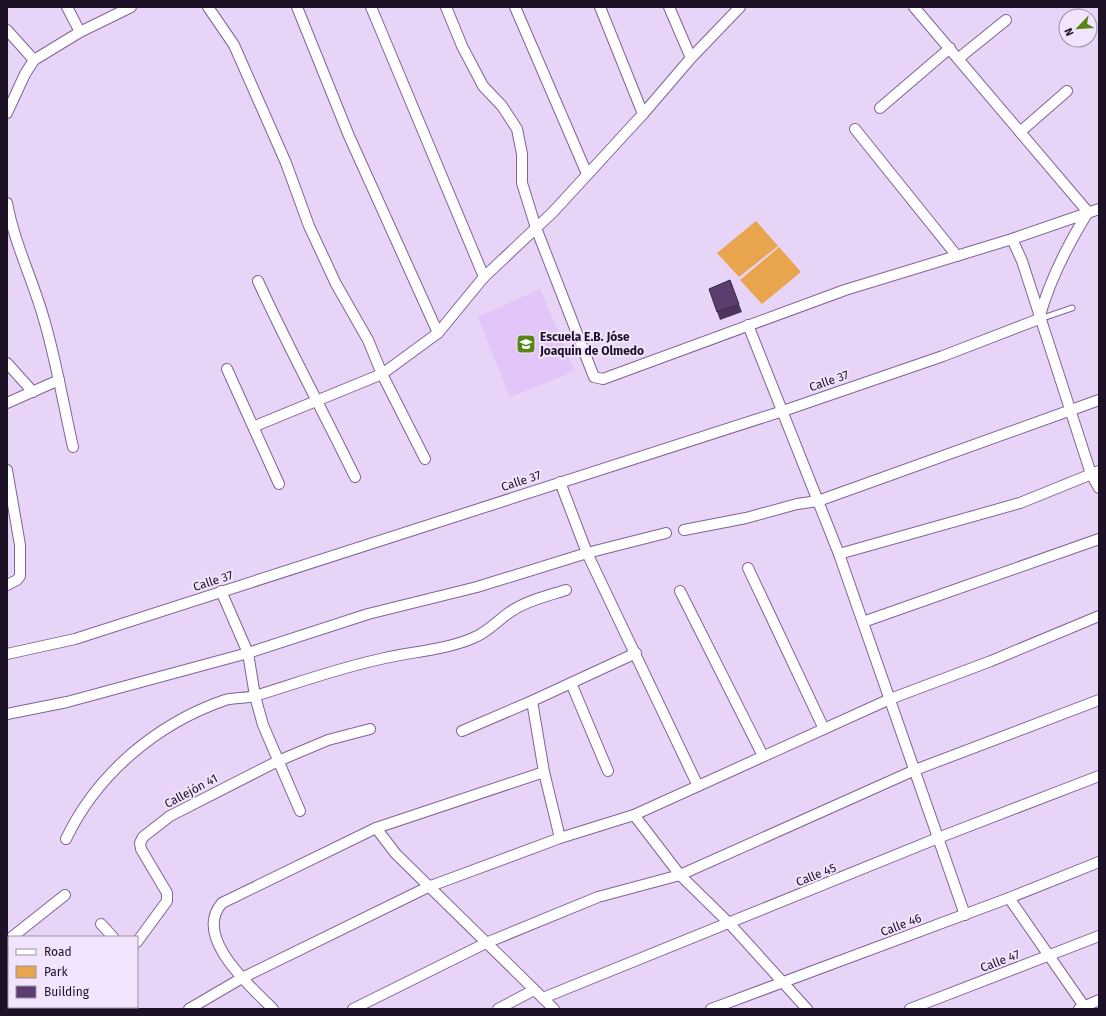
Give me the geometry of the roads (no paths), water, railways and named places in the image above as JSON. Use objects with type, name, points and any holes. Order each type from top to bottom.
[{"type":"street","points":[[67,7],[80,32]]},
{"type":"street","points":[[7,113],[25,74],[34,60],[80,32],[131,7]]},
{"type":"street","points":[[208,7],[234,45],[286,163],[309,226],[336,284],[368,340],[382,374],[425,459]]},
{"type":"street","points":[[296,7],[349,136],[438,333]]},
{"type":"street","points":[[371,7],[484,277]]},
{"type":"street","points":[[446,7],[462,46],[483,86],[502,106],[517,129],[522,154],[522,183],[536,228],[594,377],[598,379],[603,379],[845,290],[1012,239],[1099,209]]},
{"type":"street","points":[[515,7],[586,174]]},
{"type":"street","points":[[600,7],[643,114]]},
{"type":"street","points":[[669,7],[691,58]]},
{"type":"street","points":[[255,426],[382,374],[438,333],[484,277],[536,228],[643,114],[691,58],[740,7]]},
{"type":"street","points":[[914,7],[959,58],[1088,212]]},
{"type":"street","points":[[959,58],[1006,20]]},
{"type":"street","points":[[7,30],[34,60]]},
{"type":"street","points":[[880,108],[950,48]]},
{"type":"street","points":[[1020,132],[1067,91]]},
{"type":"street","points":[[855,129],[958,256]]},
{"type":"street","points":[[7,203],[11,226],[33,284],[50,338],[73,447]]},
{"type":"street","points":[[1039,319],[1044,302],[1063,255],[1088,212]]},
{"type":"street","points":[[1012,239],[1022,261],[1039,319],[1071,411],[1095,472],[1099,488]]},
{"type":"street","points":[[258,281],[282,334],[356,477]]},
{"type":"street","name":"Calle 37","points":[[7,654],[75,639],[782,411],[943,356],[1039,319]]},
{"type":"street","points":[[748,325],[839,554],[964,915]]},
{"type":"street","points":[[7,363],[33,392]]},
{"type":"street","points":[[227,369],[255,426],[279,484]]},
{"type":"street","points":[[7,403],[58,380]]},
{"type":"street","points":[[684,530],[746,518],[797,504],[818,501],[1099,400]]},
{"type":"street","points":[[7,470],[20,553],[20,576],[17,580],[7,585]]},
{"type":"street","points":[[839,554],[1020,503],[1095,472]]},
{"type":"street","points":[[560,482],[587,553],[636,653],[698,786]]},
{"type":"street","points":[[7,714],[67,702],[248,653],[368,614],[477,587],[587,553],[666,533]]},
{"type":"street","points":[[863,622],[1099,539]]},
{"type":"street","points":[[748,568],[824,729]]},
{"type":"street","points":[[66,840],[76,818],[95,790],[121,762],[168,727],[226,700],[256,696],[298,681],[384,658],[474,638],[510,611],[536,599],[566,590]]},
{"type":"street","points":[[222,591],[248,653],[263,725],[300,811]]},
{"type":"street","points":[[680,591],[763,756]]},
{"type":"street","points":[[189,1009],[242,978],[428,886],[560,838],[634,815],[890,699],[1099,616]]},
{"type":"street","points":[[462,731],[532,701],[636,653]]},
{"type":"street","points":[[571,683],[608,770]]},
{"type":"street","points":[[352,1009],[486,943],[598,897],[680,875],[915,770],[1099,700]]},
{"type":"street","points":[[532,701],[544,772],[560,838]]},
{"type":"street","name":"Callejón 41","points":[[138,941],[167,901],[167,893],[141,849],[140,843],[143,837],[170,816],[278,761],[328,740],[370,729]]},
{"type":"street","points":[[273,1009],[236,972],[214,935],[212,925],[214,916],[222,903],[376,828],[544,772]]},
{"type":"street","name":"Calle 45","points":[[543,998],[730,924],[938,838],[1099,776]]},
{"type":"street","points":[[634,815],[680,875],[730,924],[806,1009]]},
{"type":"street","points":[[376,828],[396,854],[554,1009]]},
{"type":"street","name":"Calle 46","points":[[711,1009],[1009,898],[1099,862]]},
{"type":"street","points":[[13,936],[65,895]]},
{"type":"street","points":[[1009,898],[1050,955],[1083,1008],[1099,1000]]},
{"type":"street","points":[[101,924],[112,936]]},
{"type":"street","name":"Calle 47","points":[[910,1009],[1099,936]]},
{"type":"street","points":[[498,1009],[534,990]]},
{"type":"lane","points":[[1039,319],[1072,308]]},
{"type":"place","name":"Escuela E.B. Jóse Joaquin de Olmedo","points":[[526,344]]}]
